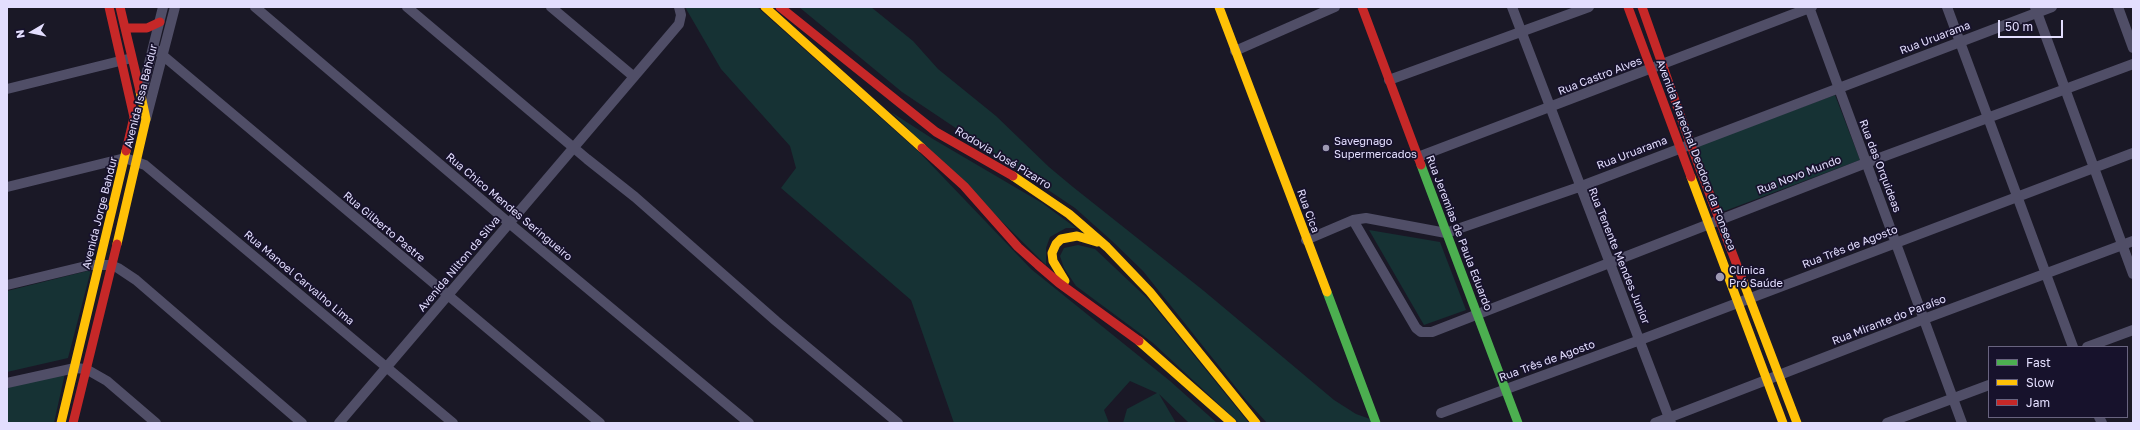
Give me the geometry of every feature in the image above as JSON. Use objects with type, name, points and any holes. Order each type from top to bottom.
[{"type":"street","name":"Avenida Jorge Bahdur","points":[[109,7],[146,119]]},
{"type":"street","name":"Avenida Jorge Bahdur","points":[[61,423],[134,117],[127,60],[125,28],[120,7]]},
{"type":"street","name":"Avenida Issa Bahdur","points":[[134,117],[154,48],[163,7]]},
{"type":"street","name":"Avenida Issa Bahdur","points":[[73,423],[137,162],[146,119],[175,7]]},
{"type":"street","name":"Rua Chico Mendes Seringueiro","points":[[255,7],[509,223],[750,423]]},
{"type":"street","points":[[407,7],[635,197],[776,321],[898,423]]},
{"type":"street","points":[[551,7],[633,76]]},
{"type":"street","name":"Avenida Nilton da Silva","points":[[339,423],[633,76],[679,24],[681,15],[679,7]]},
{"type":"street","points":[[765,7],[964,186],[1018,247],[1059,283],[1129,333],[1232,423]]},
{"type":"street","name":"Rodovia José Pizarro","points":[[780,7],[936,132],[1016,177],[1068,214],[1107,247],[1150,292],[1256,423]]},
{"type":"street","name":"Rua Cica","points":[[1219,7],[1376,423]]},
{"type":"street","points":[[1235,51],[1335,7]]},
{"type":"street","name":"Rua Jeremias de Paula Eduardo","points":[[1362,7],[1518,423]]},
{"type":"street","name":"Rua Tenente Mendes Junior","points":[[1512,7],[1579,187],[1670,420]]},
{"type":"street","points":[[1389,80],[1589,7]]},
{"type":"street","name":"Avenida Marechal Deodoro da Fonseca","points":[[1628,7],[1651,69],[1719,219],[1796,423]]},
{"type":"street","name":"Avenida Marechal Deodoro da Fonseca","points":[[1642,7],[1662,64],[1709,223],[1784,423]]},
{"type":"street","name":"Rua Castro Alves","points":[[1418,157],[1550,108],[1810,7]]},
{"type":"street","name":"Rua das Orquideas","points":[[1810,7],[1962,423]]},
{"type":"street","points":[[1947,7],[2073,346]]},
{"type":"street","name":"Rua Uruarama","points":[[1446,233],[1579,187],[1685,145],[1960,41],[2036,10],[2052,7]]},
{"type":"street","points":[[2118,7],[2133,48]]},
{"type":"street","points":[[2036,10],[2133,274]]},
{"type":"street","points":[[125,28],[147,28],[160,22]]},
{"type":"street","name":"Rua Gilberto Pastre","points":[[154,48],[447,296],[600,423]]},
{"type":"street","points":[[7,89],[127,60]]},
{"type":"street","name":"Rua Novo Mundo","points":[[1353,220],[1416,328],[1421,332],[1432,332],[1866,162],[2133,64]]},
{"type":"street","name":"Rua Três de Agosto","points":[[1441,413],[1640,340],[2133,153]]},
{"type":"street","points":[[7,187],[125,158]]},
{"type":"street","name":"Rua Manoel Carvalho Lima","points":[[125,158],[153,170],[453,423]]},
{"type":"street","points":[[1306,240],[1353,220],[1371,218],[1446,233]]},
{"type":"street","points":[[1079,297],[1055,267],[1052,253],[1056,244],[1061,239],[1077,236],[1086,237],[1107,247]]},
{"type":"street","name":"Rua Mirante do Paraíso","points":[[1655,423],[1670,420],[1779,375],[2133,241]]},
{"type":"street","points":[[7,285],[99,264],[111,265],[136,280],[302,423]]},
{"type":"street","points":[[2090,346],[2133,330]]},
{"type":"street","points":[[7,383],[74,368],[86,369],[107,381],[156,423]]},
{"type":"street","points":[[1887,423],[1988,385]]},
{"type":"green space","points":[[685,7],[757,7],[920,153],[1031,269],[1170,381],[1217,423],[1189,423],[1159,394],[1176,423],[1123,423],[1127,409],[1157,393],[1130,381],[1104,410],[1109,423],[954,423],[911,300],[781,188],[796,168],[790,146],[721,69]]},
{"type":"green space","points":[[799,7],[871,7],[913,41],[938,69],[996,116],[1049,167],[1073,187],[1204,291],[1334,400],[1356,414],[1373,420],[1374,423],[1267,423],[1246,400],[1143,271],[1075,208],[902,92]]},
{"type":"green space","points":[[1835,95],[1860,160],[1722,212],[1696,146]]},
{"type":"green space","points":[[891,112],[933,139],[1042,203],[1076,228],[1066,228],[1050,237],[1046,248],[1046,265]]},
{"type":"green space","points":[[1369,230],[1440,242],[1466,310],[1424,325]]},
{"type":"green space","points":[[1078,245],[1095,249],[1149,300],[1249,423],[1239,423],[1153,343],[1076,286],[1064,268],[1060,256],[1064,248]]},
{"type":"green space","points":[[91,270],[68,358],[7,372],[7,291]]},
{"type":"green space","points":[[65,373],[54,423],[7,423],[7,387]]},
{"type":"traffic: fast","points":[[1421,165],[1518,423]]},
{"type":"traffic: fast","points":[[1327,292],[1376,423]]},
{"type":"traffic: slow","points":[[765,7],[922,148]]},
{"type":"traffic: slow","points":[[1219,7],[1327,292]]},
{"type":"traffic: slow","points":[[117,244],[146,119],[140,91]]},
{"type":"traffic: slow","points":[[61,423],[126,151]]},
{"type":"traffic: slow","points":[[1013,176],[1069,214],[1107,247],[1150,292],[1256,423]]},
{"type":"traffic: slow","points":[[1691,177],[1783,423]]},
{"type":"traffic: slow","points":[[1065,281],[1053,261],[1052,253],[1056,244],[1061,239],[1077,236],[1097,242]]},
{"type":"traffic: slow","points":[[1743,281],[1797,423]]},
{"type":"traffic: slow","points":[[1139,341],[1232,423]]},
{"type":"traffic: jam","points":[[109,7],[134,117],[126,151]]},
{"type":"traffic: jam","points":[[120,7],[140,91]]},
{"type":"traffic: jam","points":[[780,7],[936,132],[1013,176]]},
{"type":"traffic: jam","points":[[1362,7],[1421,165]]},
{"type":"traffic: jam","points":[[1628,7],[1691,177]]},
{"type":"traffic: jam","points":[[1642,7],[1690,143],[1743,281]]},
{"type":"traffic: jam","points":[[125,28],[147,28],[160,22]]},
{"type":"traffic: jam","points":[[922,148],[964,186],[1018,247],[1038,265],[1059,283],[1139,341]]},
{"type":"traffic: jam","points":[[73,423],[117,244]]},
{"type":"place","name":"Savegnago Supermercados","points":[[1326,148]]},
{"type":"place","name":"Clínica Pró Saúde","points":[[1720,277]]}]
